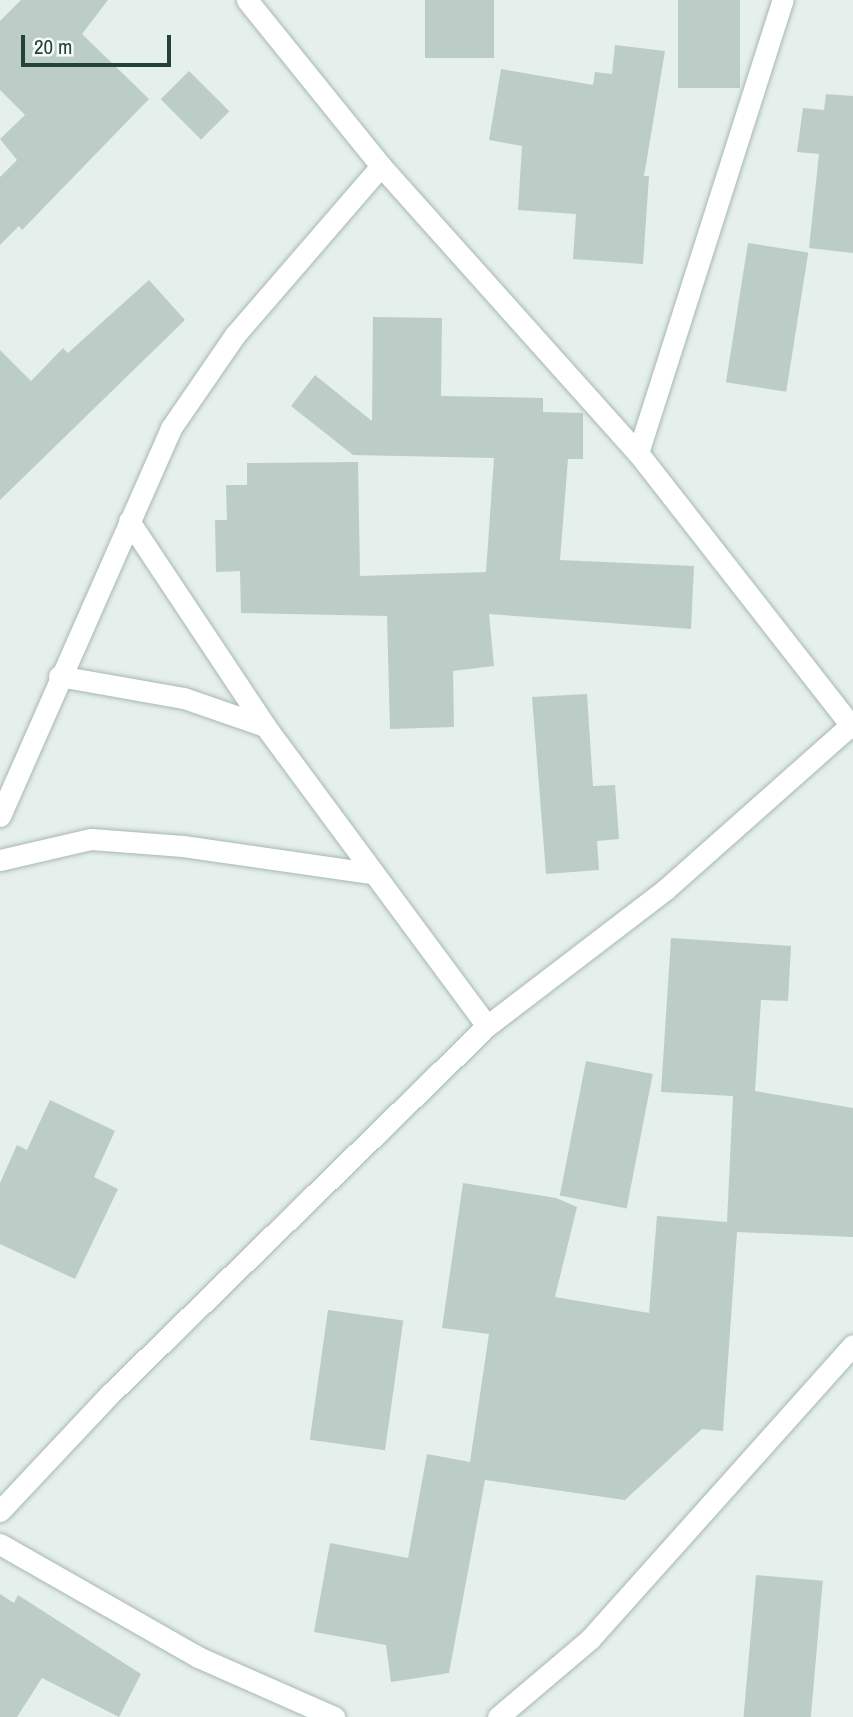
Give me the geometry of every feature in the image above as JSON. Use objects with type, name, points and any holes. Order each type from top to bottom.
[{"type":"street","points":[[0,1511],[121,1383],[487,1026],[666,889],[852,725],[638,453],[381,166],[247,0]]},
{"type":"street","points":[[638,453],[721,207],[783,0]]},
{"type":"street","points":[[0,816],[59,676],[94,611],[129,521],[171,428],[235,335],[381,166]]},
{"type":"street","points":[[129,521],[265,726],[371,873],[487,1026]]},
{"type":"street","points":[[59,676],[184,698],[265,726]]},
{"type":"street","points":[[0,860],[91,839],[183,846],[371,873]]},
{"type":"street","points":[[498,1717],[590,1639],[853,1345]]},
{"type":"street","points":[[0,1544],[198,1657],[334,1717]]},
{"type":"building","points":[[21,0],[108,0],[82,34],[149,99],[22,230],[19,226],[0,245],[0,177],[17,160],[0,139],[25,115],[0,90],[0,21]]},
{"type":"building","points":[[425,0],[494,0],[494,58],[425,58]]},
{"type":"building","points":[[678,0],[740,0],[740,88],[678,88]]},
{"type":"building","points":[[615,45],[665,51],[644,176],[649,176],[643,264],[573,259],[576,214],[518,210],[522,146],[489,140],[501,69],[593,85],[595,72],[612,74]]},
{"type":"building","points":[[189,71],[229,111],[201,140],[161,99]]},
{"type":"building","points":[[826,94],[853,96],[853,253],[809,248],[819,154],[797,152],[803,108],[824,110]]},
{"type":"building","points":[[748,243],[808,253],[786,392],[726,382]]},
{"type":"building","points":[[149,280],[185,320],[0,500],[0,350],[31,381],[63,348],[68,353]]},
{"type":"building","points":[[373,317],[442,318],[441,396],[543,398],[543,412],[583,413],[583,459],[568,459],[560,560],[694,566],[691,629],[489,614],[494,666],[453,671],[454,727],[390,729],[387,616],[241,613],[240,571],[216,572],[215,520],[227,520],[226,485],[247,485],[247,463],[358,462],[360,576],[486,572],[494,458],[353,455],[291,406],[315,375],[372,421]]},
{"type":"building","points":[[587,694],[593,786],[615,785],[619,839],[597,841],[599,870],[546,874],[532,697]]},
{"type":"building","points":[[671,938],[791,946],[788,1001],[761,1000],[755,1091],[853,1108],[853,1237],[737,1232],[723,1431],[702,1429],[625,1500],[485,1480],[449,1673],[391,1682],[386,1645],[314,1632],[330,1543],[408,1558],[427,1454],[470,1462],[489,1334],[442,1328],[463,1183],[556,1198],[577,1207],[555,1297],[649,1313],[657,1216],[727,1222],[733,1096],[661,1092]]},
{"type":"building","points":[[586,1061],[653,1074],[627,1208],[560,1195]]},
{"type":"building","points":[[50,1100],[115,1131],[94,1177],[118,1189],[75,1279],[0,1244],[0,1183],[17,1145],[27,1150]]},
{"type":"building","points":[[328,1310],[403,1321],[385,1450],[310,1440]]},
{"type":"building","points":[[756,1575],[823,1581],[811,1717],[744,1717]]},
{"type":"building","points":[[0,1594],[14,1603],[18,1595],[141,1674],[119,1717],[42,1678],[17,1717],[0,1717]]}]
